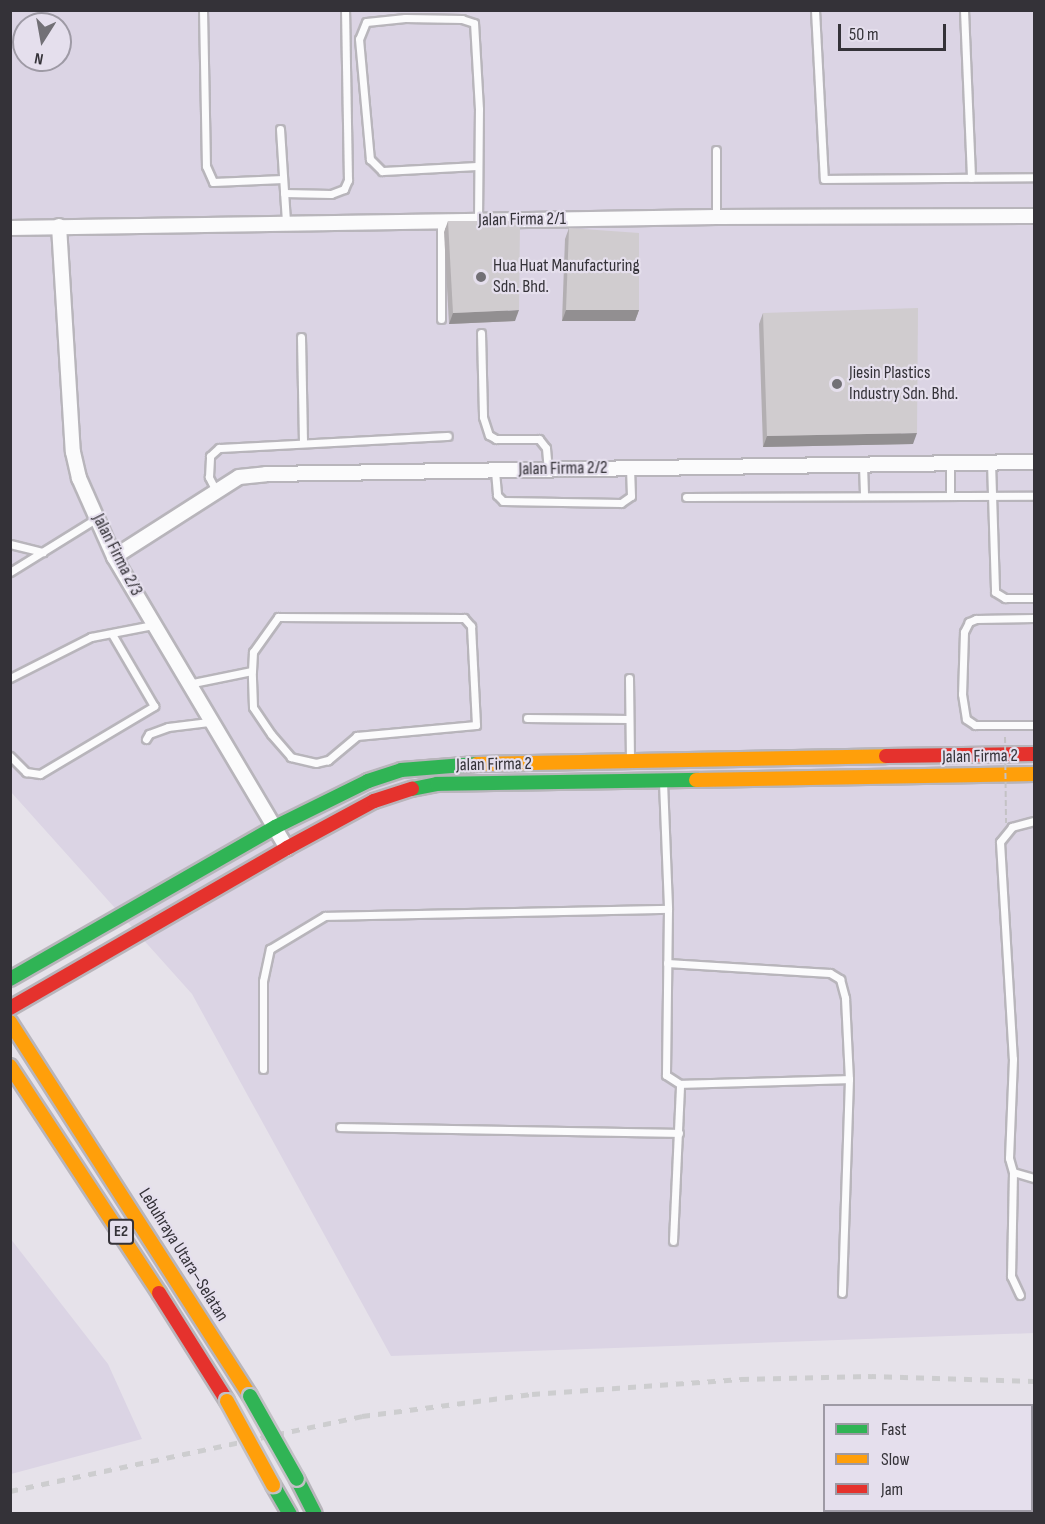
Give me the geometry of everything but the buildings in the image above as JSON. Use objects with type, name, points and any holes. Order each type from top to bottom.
[{"type":"main road","name":"Jalan Firma 2","points":[[10,979],[275,827],[368,781],[401,770],[433,765],[663,758],[1035,754]]},
{"type":"main road","name":"Jalan Firma 2","points":[[10,1008],[286,848],[374,801],[437,784],[1035,774]]},
{"type":"main road","name":"Lebuhraya Utara–Selatan","points":[[14,1027],[250,1396],[315,1514]]},
{"type":"main road","name":"E2","points":[[10,1066],[111,1215],[227,1401],[290,1514]]},
{"type":"street","name":"Jalan Firma 2/1","points":[[10,228],[716,217],[1035,216]]},
{"type":"street","name":"Jalan Firma 2/3","points":[[59,226],[73,452],[79,478],[114,556],[209,722],[286,848]]},
{"type":"street","name":"Jalan Firma 2/2","points":[[114,556],[239,477],[266,474],[1035,462]]},
{"type":"lane","points":[[203,10],[206,166],[213,182],[283,179]]},
{"type":"lane","points":[[284,193],[331,194],[344,189],[348,180],[345,10]]},
{"type":"lane","points":[[815,10],[824,179],[1035,177]]},
{"type":"lane","points":[[964,10],[971,178]]},
{"type":"lane","points":[[478,166],[382,171],[369,159],[359,39],[366,22],[439,18],[474,23],[478,166],[478,220]]},
{"type":"lane","points":[[280,129],[286,223]]},
{"type":"lane","points":[[716,150],[716,217]]},
{"type":"lane","points":[[441,221],[441,319]]},
{"type":"lane","points":[[481,333],[483,417],[489,435],[496,439],[539,439],[546,448],[548,470]]},
{"type":"lane","points":[[301,337],[303,441]]},
{"type":"lane","points":[[216,491],[209,477],[210,456],[219,448],[303,441],[448,436]]},
{"type":"lane","points":[[991,462],[995,592],[1005,598],[1035,598]]},
{"type":"lane","points":[[950,463],[950,496]]},
{"type":"lane","points":[[863,465],[864,496]]},
{"type":"lane","points":[[495,471],[497,495],[503,501],[621,503],[631,496],[630,468]]},
{"type":"lane","points":[[686,497],[1035,496]]},
{"type":"lane","points":[[10,572],[98,518]]},
{"type":"lane","points":[[10,544],[44,552]]},
{"type":"lane","points":[[278,617],[464,618],[471,626],[476,725],[357,736],[328,760],[316,763],[291,757],[271,734],[253,707],[252,671],[253,652],[278,617]]},
{"type":"lane","points":[[1035,618],[976,619],[969,622],[964,632],[962,694],[966,719],[975,725],[1035,725]]},
{"type":"lane","points":[[10,678],[91,637],[153,625]]},
{"type":"lane","points":[[10,756],[26,772],[40,774],[154,706],[112,634]]},
{"type":"lane","points":[[187,684],[252,671]]},
{"type":"lane","points":[[629,678],[630,759]]},
{"type":"lane","points":[[527,718],[629,719]]},
{"type":"lane","points":[[146,739],[149,734],[168,727],[209,722]]},
{"type":"lane","points":[[663,758],[668,909],[666,1075],[680,1084],[849,1079]]},
{"type":"lane","points":[[1020,1295],[1011,1276],[1013,1172],[1009,1158],[1013,1059],[1000,842],[1012,827],[1035,821]]},
{"type":"lane","points":[[263,1069],[263,981],[270,949],[325,916],[668,909]]},
{"type":"lane","points":[[667,963],[830,973],[840,979],[845,998],[849,1079],[842,1293]]},
{"type":"lane","points":[[673,1242],[680,1084]]},
{"type":"lane","points":[[340,1127],[679,1133]]},
{"type":"lane","points":[[1013,1172],[1035,1178]]},
{"type":"path","points":[[1005,737],[1006,823]]},
{"type":"shaded area","points":[[10,11],[1034,11],[1034,1333],[391,1356],[192,994],[11,792]]},
{"type":"shaded area","points":[[10,1238],[108,1364],[142,1439],[11,1474]]},
{"type":"railway","points":[[10,1491],[362,1416],[532,1394],[741,1379],[868,1376],[1034,1381]]},
{"type":"traffic: fast","points":[[10,979],[275,827],[368,781],[401,770],[477,764]]},
{"type":"traffic: fast","points":[[412,789],[437,784],[696,780]]},
{"type":"traffic: fast","points":[[250,1396],[297,1479]]},
{"type":"traffic: fast","points":[[297,1479],[315,1514]]},
{"type":"traffic: fast","points":[[273,1485],[290,1514]]},
{"type":"traffic: slow","points":[[477,764],[886,756]]},
{"type":"traffic: slow","points":[[696,780],[1034,774]]},
{"type":"traffic: slow","points":[[10,1022],[250,1396]]},
{"type":"traffic: slow","points":[[10,1066],[159,1293]]},
{"type":"traffic: slow","points":[[227,1401],[273,1485]]},
{"type":"traffic: jam","points":[[886,756],[1034,754]]},
{"type":"traffic: jam","points":[[10,1008],[287,848],[374,801],[412,789]]},
{"type":"traffic: jam","points":[[159,1293],[227,1401]]},
{"type":"place","name":"Hua Huat Manufacturing Sdn. Bhd.","points":[[481,277]]},
{"type":"place","name":"Jiesin Plastics Industry Sdn. Bhd.","points":[[837,384]]}]
